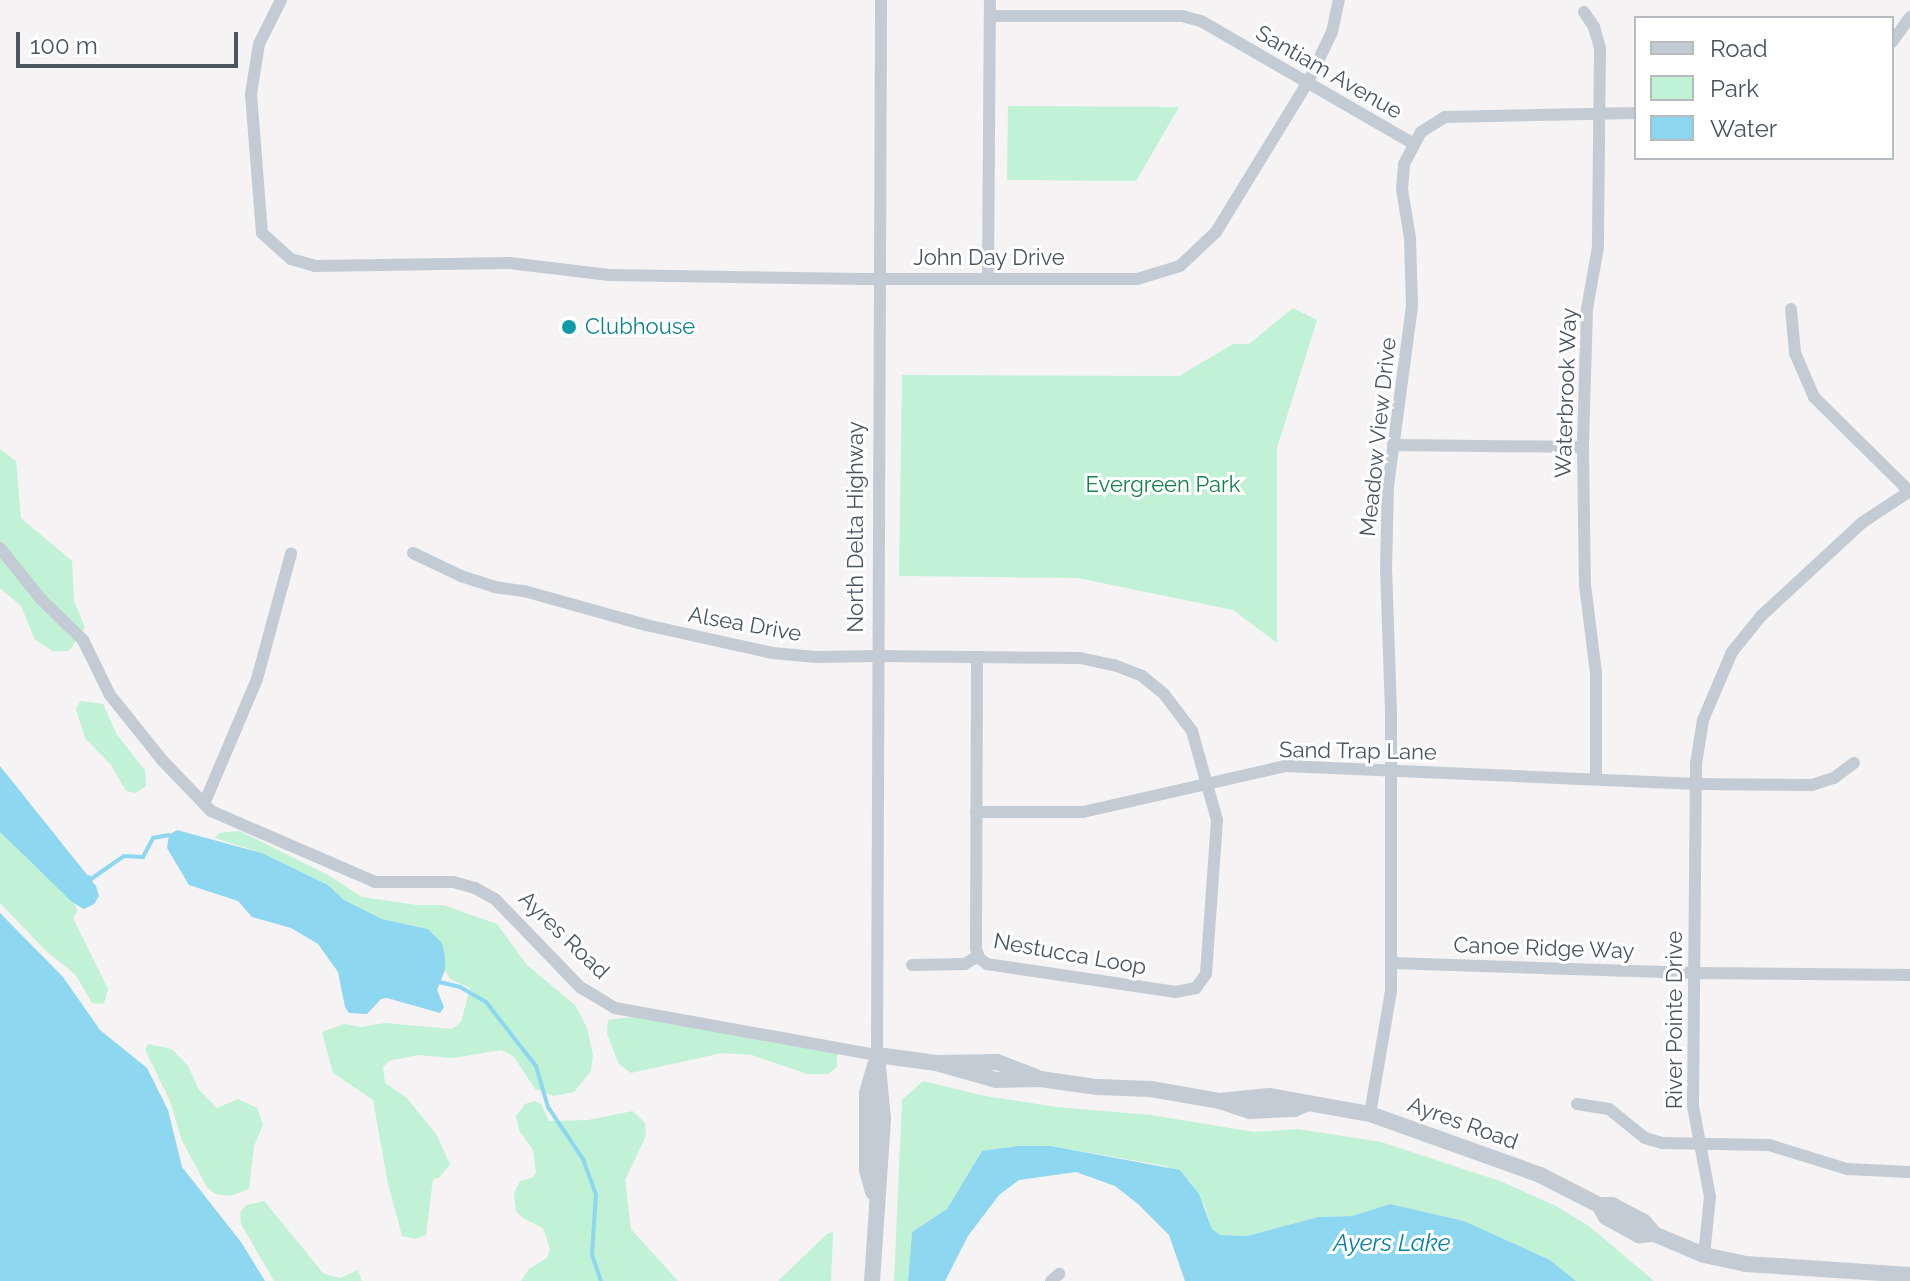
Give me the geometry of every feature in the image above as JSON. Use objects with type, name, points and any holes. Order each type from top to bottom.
[{"type":"street","name":"John Day Drive","points":[[281,0],[259,44],[251,94],[262,233],[291,259],[315,266],[483,262],[622,276],[878,279],[1137,279],[1180,266],[1216,232],[1308,82],[1332,32],[1339,0]]},
{"type":"street","name":"North Delta Highway","points":[[872,1281],[875,1201],[883,1119],[877,1055],[881,0]]},
{"type":"street","points":[[988,277],[990,0]]},
{"type":"street","name":"Waterbrook Way","points":[[1584,12],[1594,27],[1600,48],[1598,247],[1587,309],[1583,447],[1585,585],[1596,673],[1596,778]]},
{"type":"street","name":"Santiam Avenue","points":[[990,16],[1182,16],[1201,21],[1412,143]]},
{"type":"street","points":[[1894,39],[1909,19]]},
{"type":"street","points":[[1412,143],[1429,124],[1445,117],[1634,113]]},
{"type":"street","name":"Meadow View Drive","points":[[1370,1114],[1388,1020],[1392,963],[1386,571],[1393,445],[1412,306],[1413,272],[1402,176],[1412,143]]},
{"type":"street","name":"River Pointe Drive","points":[[1704,1255],[1710,1197],[1693,1106],[1697,743],[1703,720],[1732,652],[1761,616],[1863,522],[1910,491],[1814,397],[1795,353],[1791,309]]},
{"type":"street","points":[[1393,445],[1583,447]]},
{"type":"street","name":"Ayres Road","points":[[0,548],[41,599],[83,640],[110,695],[162,760],[211,811],[375,882],[453,882],[485,893],[495,899],[580,987],[615,1008],[877,1055],[936,1063],[997,1062],[1040,1079],[1097,1087],[1151,1089],[1219,1101],[1270,1096],[1304,1105],[1370,1114],[1513,1164],[1599,1205],[1606,1217],[1639,1235],[1654,1234],[1704,1255],[1746,1264],[1900,1277]]},
{"type":"street","name":"Alsea Drive","points":[[413,553],[461,576],[494,587],[524,591],[729,645],[813,657],[1080,658],[1114,665],[1142,676],[1164,694],[1183,717],[1198,747],[1209,783]]},
{"type":"street","points":[[204,804],[257,679],[291,554]]},
{"type":"street","name":"Nestucca Loop","points":[[977,657],[978,956],[987,964],[1176,992],[1196,988],[1206,974],[1218,839],[1209,783]]},
{"type":"street","points":[[1696,784],[1812,785],[1834,778],[1854,763]]},
{"type":"street","name":"Sand Trap Lane","points":[[976,812],[1083,812],[1285,766],[1696,784]]},
{"type":"street","points":[[912,965],[965,964],[978,956]]},
{"type":"street","name":"Canoe Ridge Way","points":[[1392,963],[1695,973],[1910,975]]},
{"type":"street","points":[[1577,1104],[1609,1109],[1653,1141],[1699,1145],[1769,1145],[1847,1169],[1910,1172]]},
{"type":"green space","points":[[1008,106],[1179,107],[1136,181],[1007,180]]},
{"type":"green space","name":"Evergreen Park","points":[[1293,308],[1317,320],[1277,448],[1277,643],[1233,610],[1078,578],[899,576],[902,375],[1179,376],[1233,344],[1249,344]]},
{"type":"green space","points":[[0,449],[16,461],[21,518],[72,561],[74,601],[85,627],[69,651],[53,651],[35,640],[21,606],[0,588]]},
{"type":"green space","points":[[80,701],[103,704],[117,735],[145,770],[146,786],[136,793],[126,791],[111,765],[85,738],[76,709]]},
{"type":"green space","points":[[0,831],[30,862],[65,889],[78,910],[73,918],[108,989],[104,1004],[92,1003],[75,974],[47,952],[0,903]]},
{"type":"green space","points":[[240,831],[328,875],[362,897],[417,905],[443,905],[497,924],[527,965],[575,1005],[587,1028],[593,1055],[591,1071],[574,1092],[554,1096],[535,1089],[514,1057],[502,1050],[453,1058],[418,1055],[389,1061],[383,1067],[385,1083],[407,1098],[436,1134],[450,1164],[439,1178],[433,1179],[426,1235],[415,1239],[402,1236],[388,1184],[373,1100],[333,1073],[322,1032],[344,1024],[361,1027],[385,1023],[452,1029],[461,1022],[470,988],[450,979],[445,970],[445,957],[428,929],[382,919],[344,900],[328,885],[262,853],[215,838],[219,833]]},
{"type":"green space","points":[[631,1017],[837,1052],[837,1067],[828,1074],[807,1074],[752,1055],[722,1053],[631,1073],[619,1064],[607,1034],[608,1020]]},
{"type":"green space","points":[[148,1044],[172,1049],[188,1066],[199,1090],[217,1108],[238,1099],[257,1108],[263,1125],[254,1146],[249,1189],[230,1196],[215,1194],[207,1187],[182,1141],[170,1101],[145,1050]]},
{"type":"green space","points":[[923,1081],[985,1096],[1056,1107],[1151,1115],[1254,1132],[1298,1129],[1381,1142],[1500,1181],[1556,1206],[1589,1226],[1654,1281],[1576,1281],[1550,1260],[1464,1221],[1390,1204],[1352,1216],[1318,1217],[1247,1236],[1220,1235],[1212,1230],[1205,1207],[1190,1181],[1166,1166],[1051,1146],[1017,1146],[982,1151],[947,1209],[912,1232],[908,1281],[894,1281],[902,1100]]},
{"type":"green space","points":[[535,1101],[541,1104],[549,1121],[588,1120],[633,1111],[645,1123],[646,1136],[625,1180],[631,1229],[678,1281],[521,1281],[529,1269],[547,1258],[550,1249],[543,1228],[516,1211],[514,1193],[520,1181],[532,1178],[536,1173],[533,1150],[519,1130],[516,1116],[525,1104]]},
{"type":"green space","points":[[264,1201],[324,1274],[340,1278],[358,1270],[362,1281],[274,1281],[241,1224],[240,1212],[246,1205]]},
{"type":"green space","points":[[833,1232],[831,1281],[778,1281],[828,1233]]},
{"type":"water","points":[[0,766],[96,886],[99,896],[94,904],[84,909],[72,902],[0,832]]},
{"type":"water","points":[[177,830],[262,853],[328,885],[344,900],[382,919],[428,929],[442,943],[445,957],[445,970],[437,990],[444,1007],[440,1013],[387,998],[381,999],[367,1014],[349,1013],[338,972],[318,944],[291,928],[252,917],[238,901],[189,885],[167,848],[169,835]]},
{"type":"water","points":[[0,913],[63,977],[100,1030],[147,1068],[168,1110],[182,1167],[241,1242],[265,1281],[0,1281]]},
{"type":"water","name":"Ayers Lake","points":[[1017,1146],[1051,1146],[1180,1170],[1199,1194],[1212,1229],[1220,1235],[1247,1236],[1318,1217],[1352,1216],[1390,1204],[1464,1221],[1550,1260],[1576,1281],[1185,1281],[1169,1235],[1138,1204],[1115,1186],[1076,1172],[1019,1180],[999,1195],[968,1236],[945,1281],[908,1281],[912,1232],[947,1209],[982,1151]]},
{"type":"waterway","points":[[88,877],[91,879],[124,856],[143,857],[153,838],[169,835]]},
{"type":"waterway","points":[[439,982],[460,987],[486,1002],[536,1066],[548,1107],[583,1159],[596,1194],[592,1255],[601,1281]]},
{"type":"place","name":"Clubhouse","points":[[569,327]]}]
